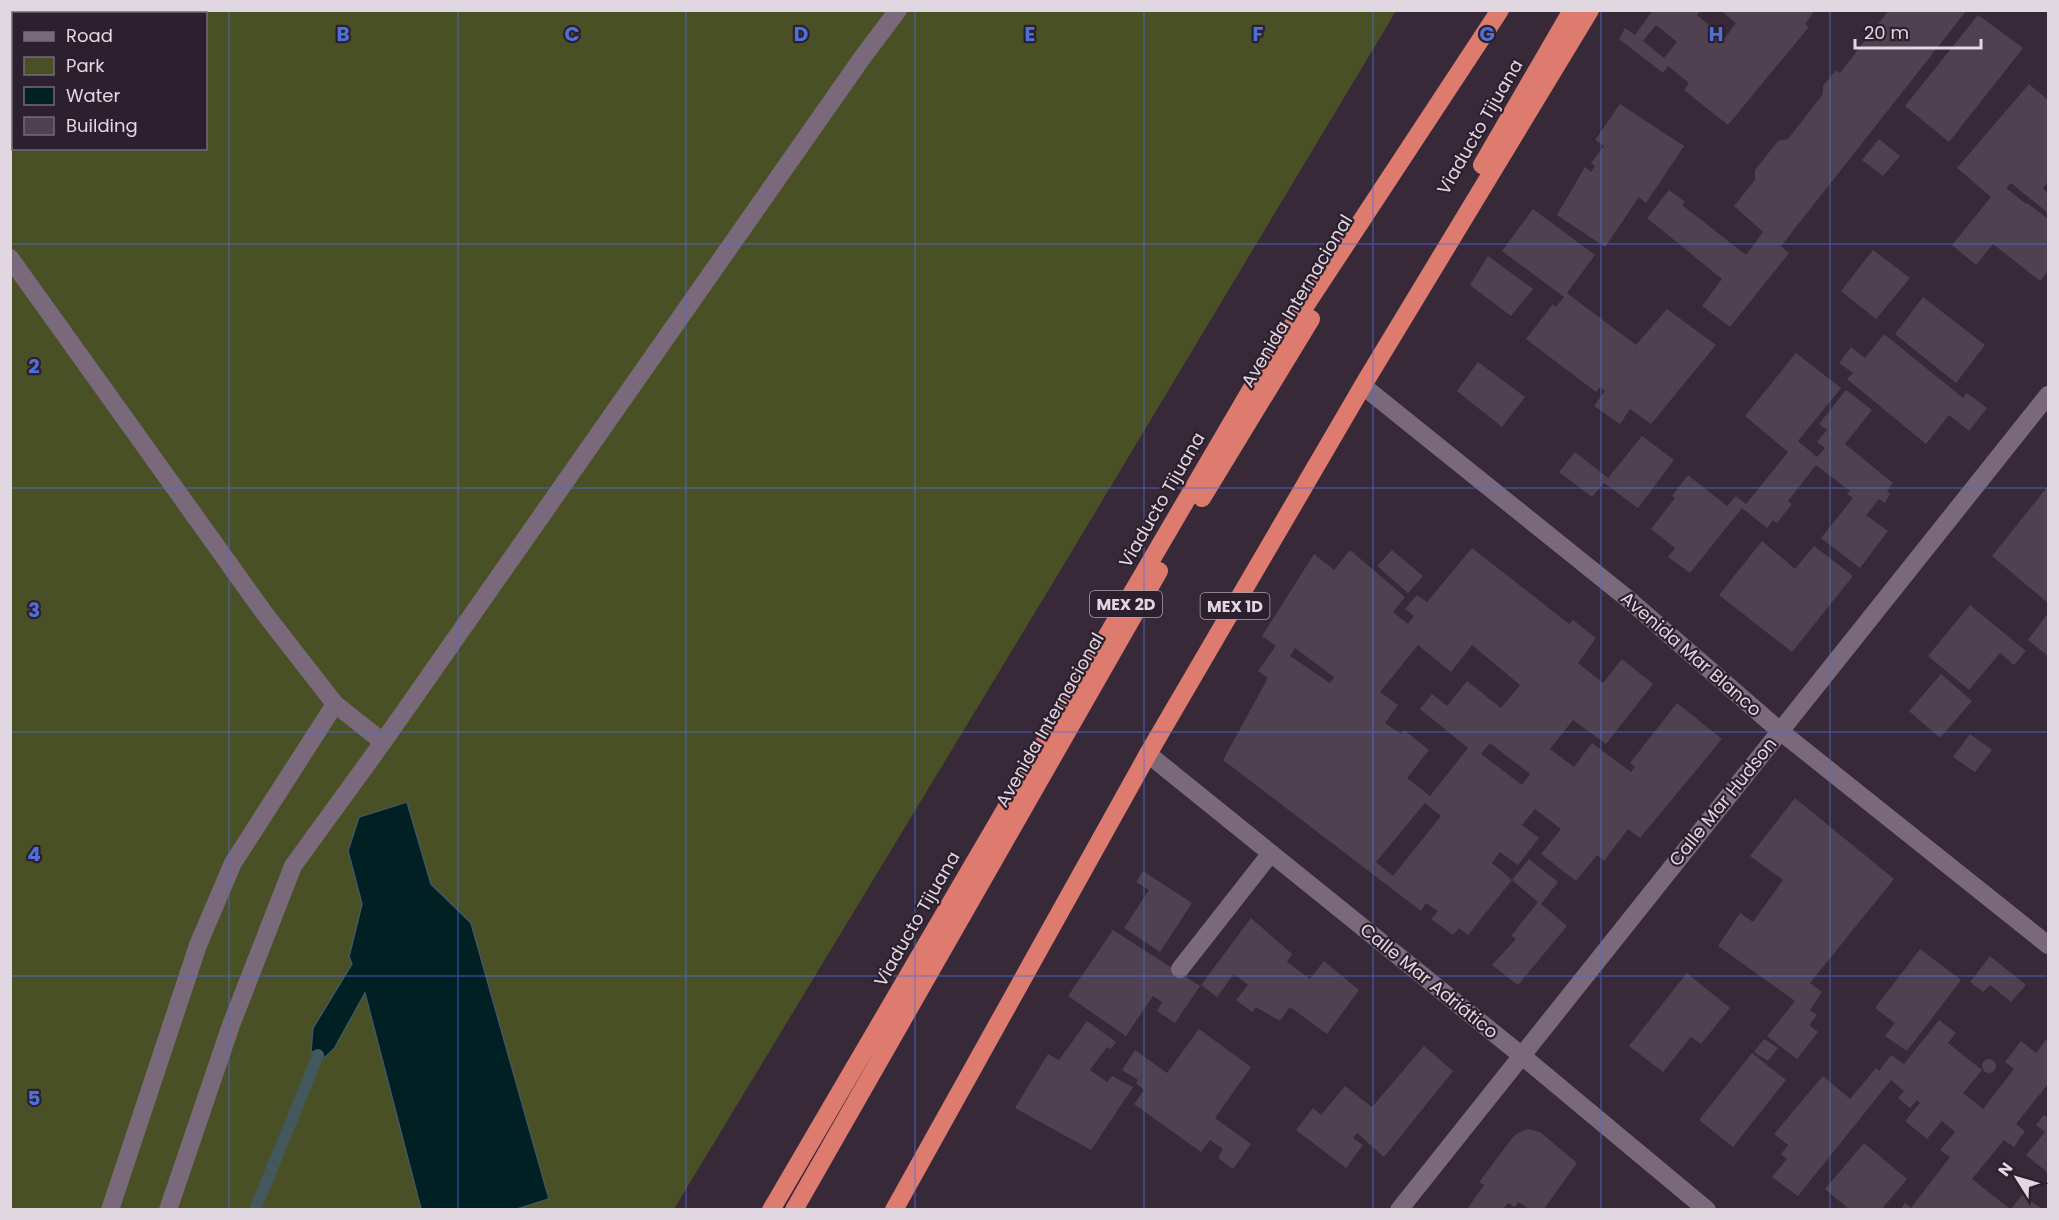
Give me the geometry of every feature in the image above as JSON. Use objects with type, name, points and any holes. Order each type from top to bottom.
[{"type":"highway","name":"Viaducto Tijuana","points":[[771,1209],[1256,381],[1500,10]]},
{"type":"highway","name":"Avenida Internacional","points":[[794,1209],[1187,522],[1500,10]]},
{"type":"highway","name":"Viaducto Tijuana","points":[[900,1209],[1331,423],[1572,10]]},
{"type":"highway","name":"MEX 1D","points":[[894,1209],[1148,754],[1363,386],[1590,10]]},
{"type":"street","points":[[168,1209],[231,1025],[293,866],[383,742],[862,58],[898,10]]},
{"type":"street","points":[[10,258],[265,614],[335,704],[383,742]]},
{"type":"street","name":"Avenida Mar Blanco","points":[[1363,386],[1628,599],[1780,730],[2049,945]]},
{"type":"street","name":"Calle Mar Hudson","points":[[1399,1209],[2049,395]]},
{"type":"street","points":[[110,1209],[198,945],[233,863],[335,704]]},
{"type":"street","name":"Calle Mar Adriático","points":[[1148,754],[1521,1055],[1707,1209]]},
{"type":"street","points":[[1180,969],[1271,853]]},
{"type":"green space","points":[[1396,11],[674,1209],[11,1210],[11,83],[12,150],[207,150],[207,12],[106,12]]},
{"type":"water","points":[[407,802],[431,884],[471,923],[549,1199],[517,1209],[421,1209],[365,993],[334,1049],[324,1058],[311,1051],[313,1028],[352,964],[349,957],[362,904],[348,851],[359,817]]},
{"type":"building","points":[[1653,10],[1701,10],[1697,15],[1725,38],[1736,23],[1720,10],[1815,10],[1805,24],[1809,27],[1728,125],[1684,90],[1689,83],[1668,66],[1663,73],[1619,39],[1625,28],[1635,35]],"holes":[[[1656,25],[1677,42],[1664,58],[1643,41]]]},
{"type":"building","points":[[1889,10],[1967,10],[1781,246],[1789,253],[1730,327],[1702,306],[1722,279],[1647,218],[1669,190],[1685,202],[1682,205],[1746,255],[1763,232],[1734,206],[1755,180],[1755,170],[1778,141],[1788,139],[1823,94],[1823,86],[1836,70],[1840,73]]},
{"type":"building","points":[[1978,15],[2023,48],[1949,142],[1905,106]]},
{"type":"building","points":[[2029,84],[2048,100],[2048,182],[2043,188],[2048,193],[2048,213],[2011,183],[2006,188],[2048,219],[2048,271],[2040,281],[1993,244],[1976,265],[1952,245],[1991,197],[1957,168]]},
{"type":"building","points":[[1620,104],[1684,146],[1646,203],[1639,197],[1605,247],[1557,215],[1585,167],[1591,172],[1595,166],[1591,163],[1604,146],[1595,140]]},
{"type":"building","points":[[1879,139],[1900,156],[1883,176],[1862,160]]},
{"type":"building","points":[[1533,209],[1595,255],[1567,293],[1636,345],[1667,309],[1716,345],[1651,424],[1630,409],[1620,424],[1594,406],[1605,391],[1600,387],[1596,392],[1526,339],[1553,304],[1556,307],[1564,297],[1502,251]]},
{"type":"building","points":[[1873,250],[1910,278],[1876,319],[1841,291]]},
{"type":"building","points":[[1488,256],[1533,289],[1511,316],[1470,285]]},
{"type":"building","points":[[1923,297],[1985,345],[1956,383],[1895,334]]},
{"type":"building","points":[[1884,334],[1963,398],[1967,393],[1987,408],[1969,431],[1949,415],[1926,444],[1847,379],[1853,373],[1839,363],[1851,347],[1865,358]]},
{"type":"building","points":[[1796,353],[1841,388],[1798,441],[1817,457],[1825,448],[1817,442],[1827,430],[1819,424],[1846,390],[1872,410],[1845,444],[1893,483],[1887,491],[1890,494],[1885,503],[1879,499],[1866,515],[1888,531],[1860,568],[1821,538],[1853,498],[1847,494],[1850,491],[1816,465],[1788,501],[1792,504],[1777,523],[1773,520],[1767,528],[1742,508],[1690,573],[1668,557],[1675,548],[1651,529],[1675,498],[1672,496],[1688,475],[1727,506],[1736,496],[1746,504],[1788,452],[1745,416]]},
{"type":"building","points":[[1478,362],[1525,397],[1502,427],[1457,391]]},
{"type":"building","points":[[1642,436],[1674,460],[1638,508],[1604,483],[1592,497],[1559,472],[1575,452],[1608,478]]},
{"type":"building","points":[[2048,486],[2048,603],[1992,556]]},
{"type":"building","points":[[1762,541],[1795,569],[1814,546],[1853,576],[1792,652],[1719,595]]},
{"type":"building","points":[[1472,548],[1569,624],[1573,620],[1596,638],[1578,663],[1603,683],[1622,659],[1653,684],[1606,744],[1573,720],[1550,749],[1574,767],[1592,743],[1631,772],[1635,767],[1630,763],[1677,703],[1722,739],[1640,838],[1628,829],[1604,861],[1597,855],[1576,881],[1541,854],[1561,829],[1535,809],[1522,825],[1539,838],[1518,865],[1500,852],[1492,863],[1512,880],[1468,935],[1459,928],[1453,935],[1431,919],[1438,911],[1426,903],[1421,911],[1223,760],[1268,678],[1258,671],[1276,646],[1262,636],[1314,554],[1334,570],[1350,550],[1405,597],[1393,612],[1408,624],[1414,616],[1405,609],[1417,595],[1427,602]],"holes":[[[1418,645],[1451,672],[1472,645],[1520,685],[1501,708],[1467,681],[1447,706],[1432,694],[1420,709],[1468,748],[1430,796],[1407,778],[1429,750],[1404,730],[1401,734],[1385,723],[1398,705],[1380,692]],[[1295,648],[1334,677],[1330,683],[1290,656]],[[1490,743],[1530,774],[1522,785],[1481,754]],[[1425,803],[1441,816],[1393,876],[1376,862]]]},
{"type":"building","points":[[1392,550],[1423,576],[1408,593],[1377,566]]},
{"type":"building","points":[[1970,605],[2026,651],[2014,665],[2000,653],[1969,690],[1928,656]]},
{"type":"building","points":[[2048,613],[2048,656],[2028,640]]},
{"type":"building","points":[[1941,674],[1972,701],[1940,738],[1909,711]]},
{"type":"building","points":[[1970,734],[1992,750],[1975,772],[1953,757]]},
{"type":"building","points":[[1795,798],[1894,879],[1810,983],[1822,992],[1810,1010],[1817,1015],[1809,1025],[1818,1032],[1797,1059],[1767,1036],[1795,1001],[1718,946],[1740,913],[1753,922],[1783,880],[1750,856]]},
{"type":"building","points":[[1529,859],[1558,882],[1541,904],[1567,926],[1518,985],[1492,965],[1516,939],[1511,936],[1538,902],[1512,880]]},
{"type":"building","points":[[1143,871],[1192,903],[1160,952],[1124,928],[1149,890],[1136,882]]},
{"type":"building","points":[[1251,918],[1292,954],[1287,962],[1310,979],[1324,961],[1359,990],[1327,1034],[1290,1007],[1280,1021],[1256,1007],[1252,1012],[1236,1000],[1248,985],[1234,974],[1217,997],[1201,985]]},
{"type":"building","points":[[1113,930],[1200,986],[1175,1023],[1157,1011],[1162,1002],[1153,996],[1126,1036],[1068,996]]},
{"type":"building","points":[[1920,949],[1961,980],[1907,1051],[1885,1036],[1895,1023],[1875,1008]]},
{"type":"building","points":[[1990,956],[2026,985],[2011,1002],[1990,985],[1983,992],[1970,982]]},
{"type":"building","points":[[1687,973],[1730,1008],[1701,1044],[1691,1037],[1663,1072],[1629,1046]]},
{"type":"building","points":[[1939,1020],[1956,1033],[1948,1043],[1982,1070],[1963,1093],[1983,1109],[2014,1069],[2005,1062],[2021,1041],[2036,1053],[2048,1037],[2048,1084],[2016,1124],[2025,1131],[2014,1147],[2004,1140],[1972,1179],[2010,1209],[1901,1209],[1905,1203],[1911,1208],[1950,1157],[1940,1150],[1955,1132],[1942,1121],[1927,1139],[1905,1121],[1920,1103],[1917,1100],[1910,1108],[1898,1098],[1904,1091],[1891,1080],[1798,1196],[1772,1177],[1787,1159],[1781,1154],[1788,1145],[1774,1134],[1823,1076],[1850,1099],[1876,1068],[1879,1071],[1891,1055],[1904,1064]]},
{"type":"building","points":[[1087,1021],[1116,1042],[1111,1049],[1107,1047],[1090,1070],[1107,1082],[1112,1076],[1133,1087],[1091,1150],[1015,1108],[1048,1054],[1059,1060]]},
{"type":"building","points":[[1199,1029],[1251,1067],[1215,1118],[1251,1144],[1233,1169],[1218,1158],[1223,1149],[1210,1140],[1201,1152],[1134,1104],[1144,1090],[1136,1083],[1138,1080],[1122,1070],[1135,1050],[1167,1073]]},
{"type":"building","points":[[1764,1039],[1778,1048],[1768,1061],[1754,1052]]},
{"type":"building","points":[[1424,1046],[1453,1071],[1384,1157],[1357,1133],[1353,1138],[1363,1145],[1346,1168],[1296,1130],[1313,1108],[1321,1115],[1345,1086],[1372,1107]]},
{"type":"building","points":[[1752,1053],[1786,1080],[1733,1147],[1699,1120]]},
{"type":"building","points":[[1989,1059],[1994,1061],[1996,1066],[1994,1071],[1989,1073],[1984,1071],[1982,1066],[1984,1061]]},
{"type":"building","points":[[2044,1115],[2048,1118],[2048,1173],[2026,1155],[2045,1132],[2036,1125]]},
{"type":"building","points":[[1528,1129],[1540,1132],[1577,1163],[1544,1209],[1529,1209],[1518,1202],[1515,1207],[1508,1203],[1503,1209],[1467,1209],[1484,1185],[1479,1182],[1513,1137]]},
{"type":"building","points":[[1864,1143],[1907,1179],[1882,1209],[1849,1209],[1825,1189]]},
{"type":"building","points":[[2022,1195],[2042,1209],[2011,1209]]},
{"type":"waterway","points":[[255,1210],[318,1055]]}]
